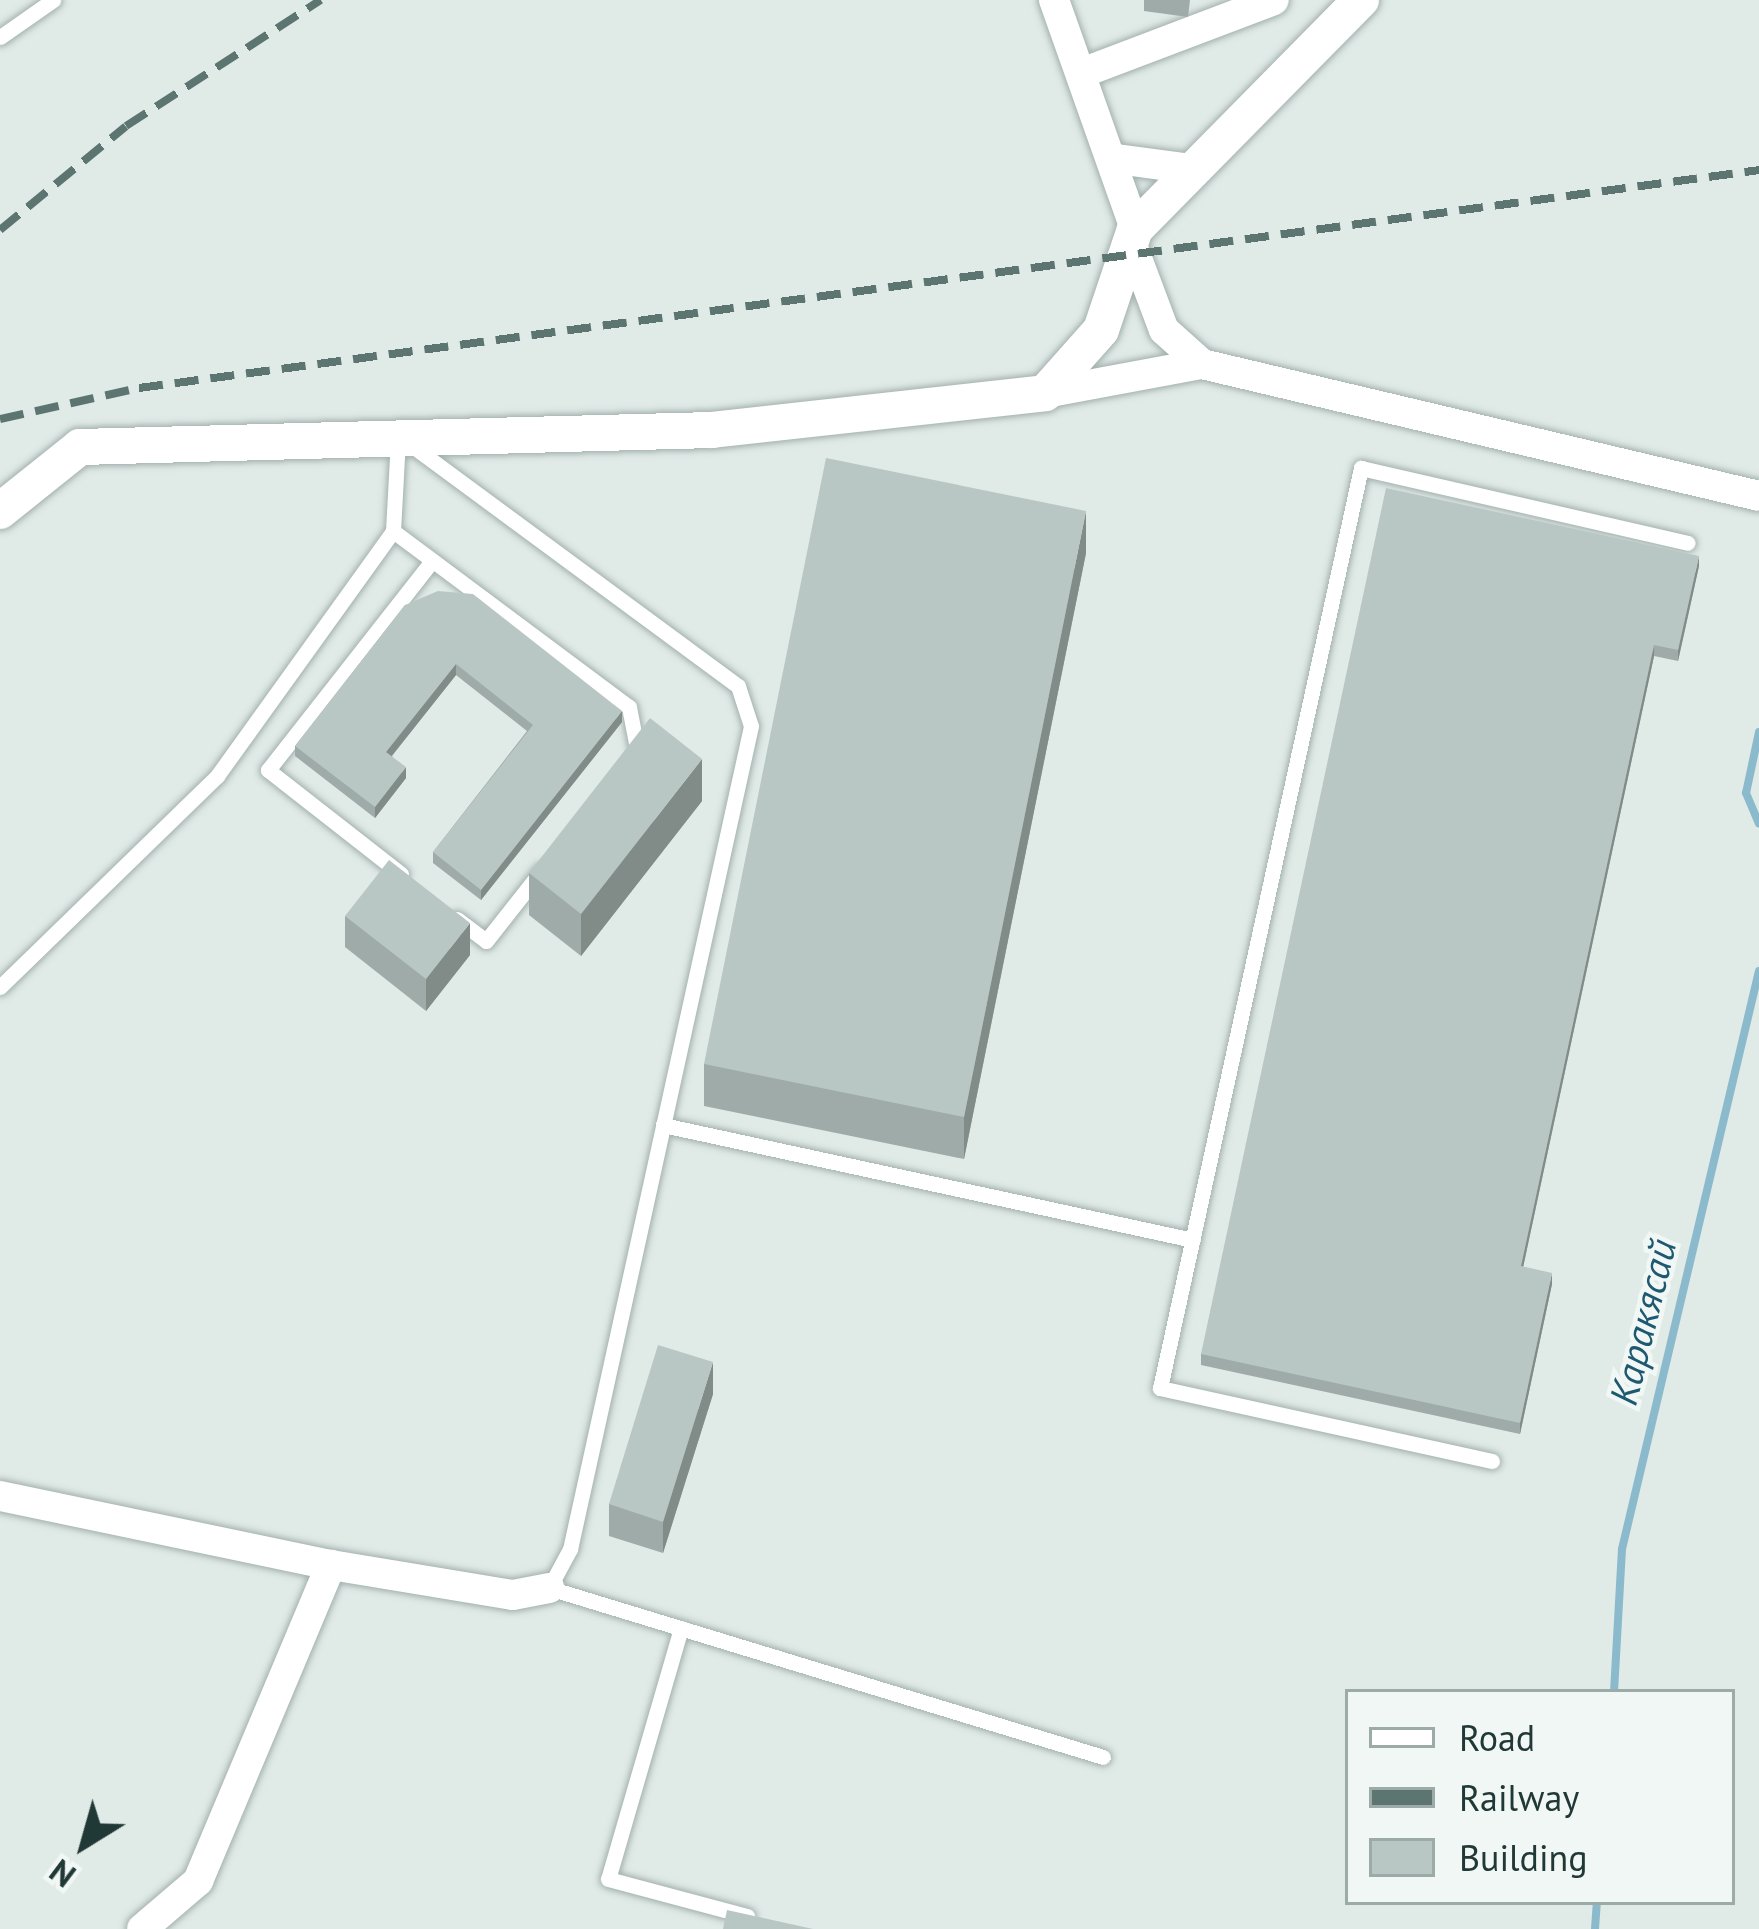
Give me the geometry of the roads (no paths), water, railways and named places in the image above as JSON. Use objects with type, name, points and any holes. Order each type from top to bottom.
[{"type":"street","points":[[1054,0],[1118,159],[1135,241],[1164,330],[1202,364]]},
{"type":"street","points":[[1082,73],[1274,0]]},
{"type":"street","points":[[1045,393],[1102,329],[1135,241],[1184,168],[1361,0]]},
{"type":"street","points":[[1118,159],[1184,168]]},
{"type":"street","points":[[0,511],[80,446],[712,430],[1045,393],[1202,364],[1759,496]]},
{"type":"street","points":[[0,1496],[331,1565],[513,1594],[549,1588]]},
{"type":"street","points":[[142,1929],[197,1881],[331,1565]]},
{"type":"lane","points":[[0,37],[53,0]]},
{"type":"lane","points":[[0,987],[217,776],[393,531],[399,436]]},
{"type":"lane","points":[[399,436],[738,686],[751,726],[570,1549],[549,1588],[1103,1757]]},
{"type":"lane","points":[[1492,1461],[1160,1388],[1361,468],[1688,543]]},
{"type":"lane","points":[[393,531],[629,707],[641,744],[627,762]]},
{"type":"lane","points":[[413,884],[268,770],[431,562]]},
{"type":"lane","points":[[432,899],[486,941],[556,852]]},
{"type":"lane","points":[[663,1125],[1192,1240]]},
{"type":"lane","points":[[681,1628],[608,1879],[775,1923]]},
{"type":"waterway","name":"Каракясай","points":[[1759,732],[1746,793],[1759,823]]},
{"type":"waterway","name":"Каракясай","points":[[1614,1689],[1622,1549],[1759,971]]},
{"type":"waterway","name":"Каракясай","points":[[1595,1929],[1597,1905]]},
{"type":"railway","points":[[0,230],[126,126],[321,0]]},
{"type":"railway","points":[[0,419],[139,388],[1759,170]]}]
